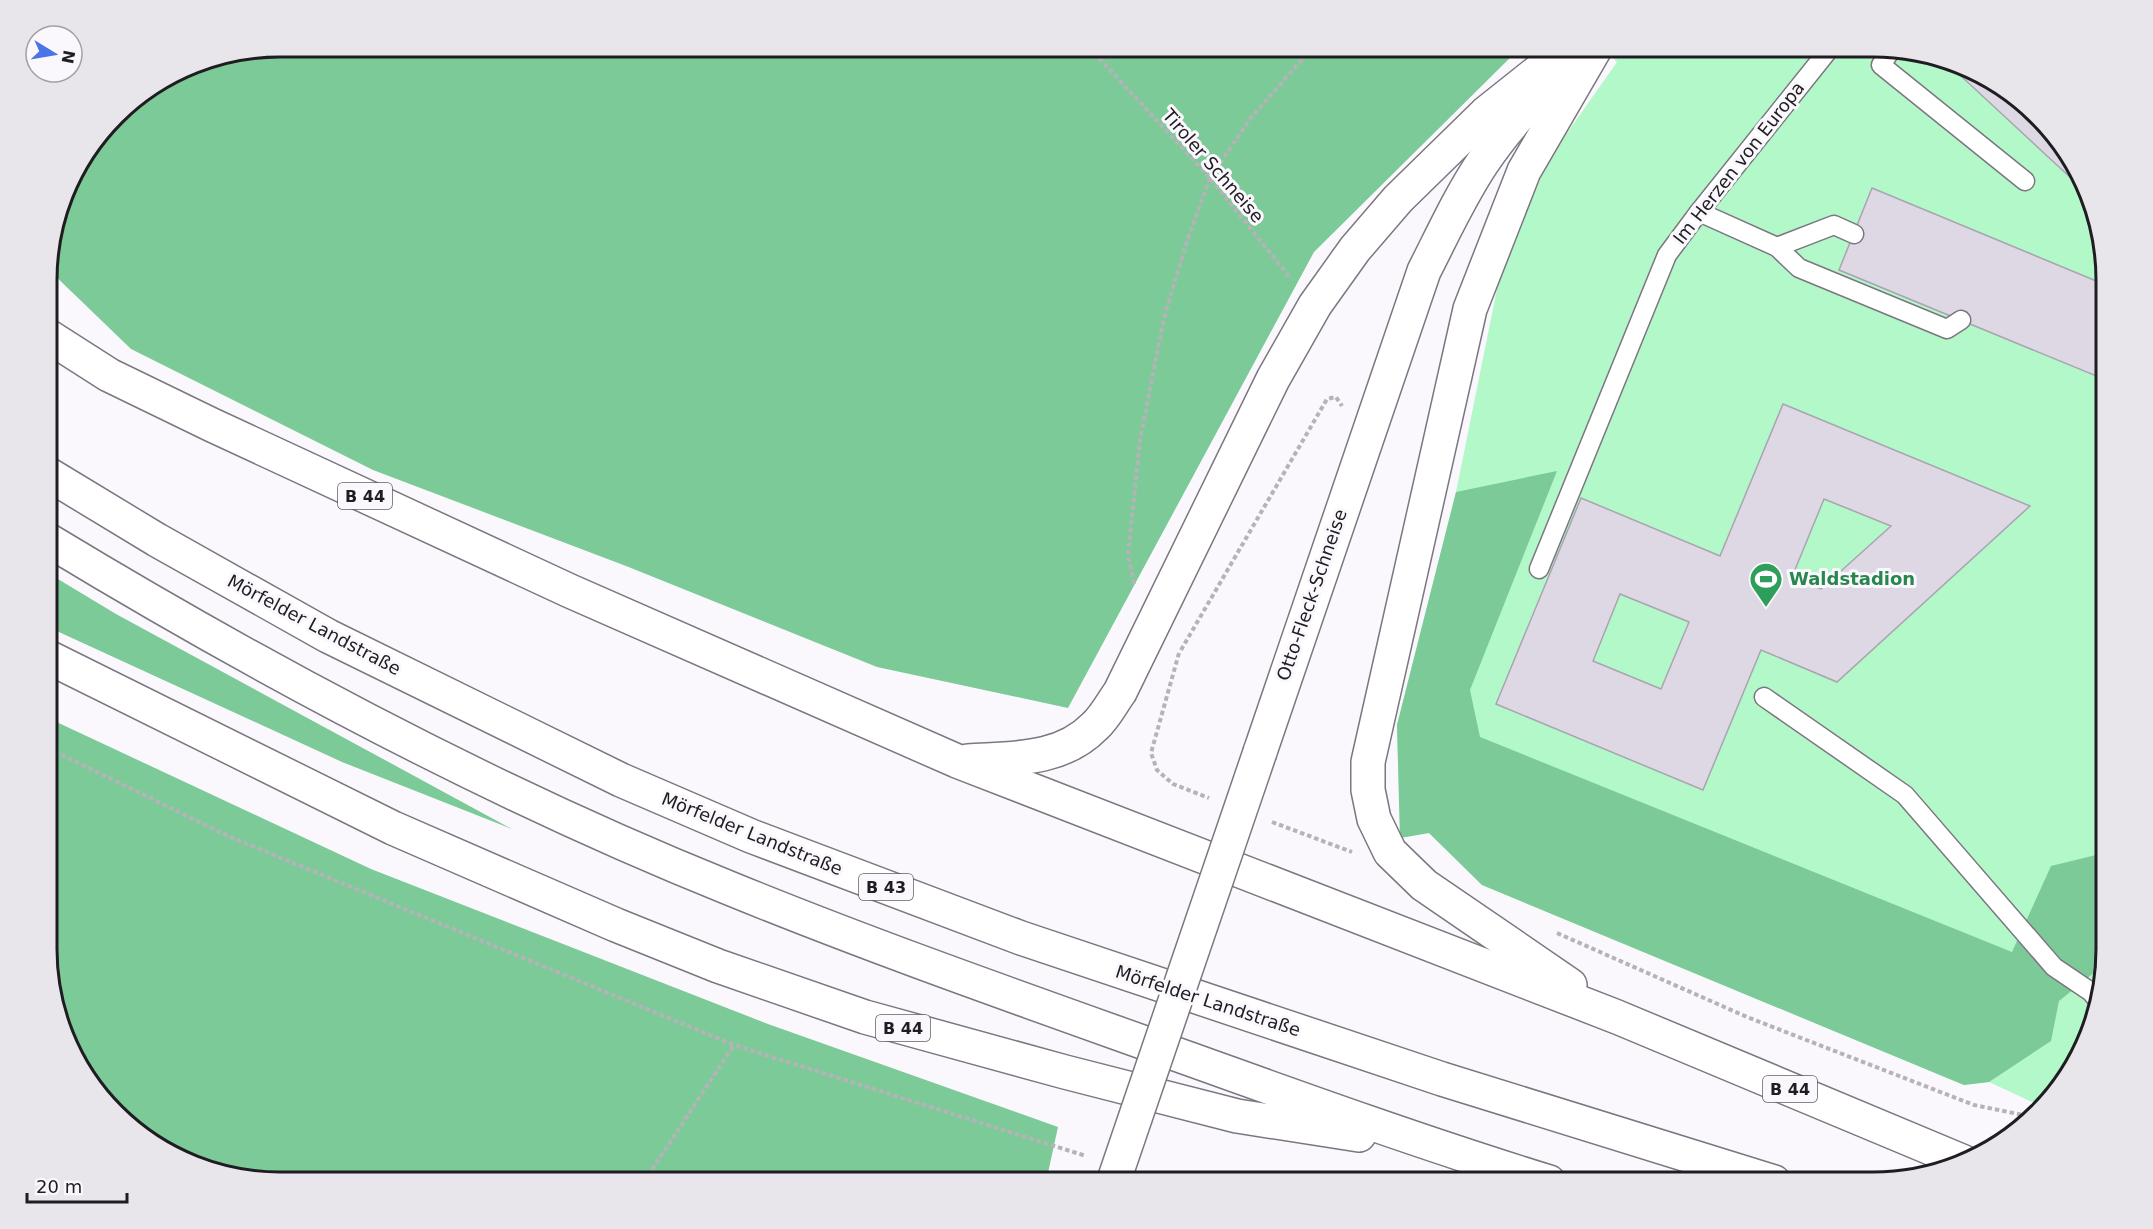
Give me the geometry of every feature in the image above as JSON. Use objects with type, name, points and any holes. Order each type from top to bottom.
[{"type":"main road","points":[[957,761],[1032,757],[1068,747],[1096,726],[1120,692],[1273,379],[1315,305],[1355,249],[1398,199],[1486,113],[1555,57]]},
{"type":"main road","name":"Otto-Fleck-Schneise","points":[[1117,1172],[1424,271],[1456,206],[1484,161],[1516,119],[1572,57]]},
{"type":"main road","points":[[1590,57],[1524,171],[1470,309],[1368,762],[1368,790],[1374,819],[1390,852],[1424,885],[1617,1017]]},
{"type":"main road","name":"B 44","points":[[57,342],[109,375],[202,420],[570,591],[957,761],[1617,1017],[1952,1157]]},
{"type":"main road","name":"Mörfelder Landstraße","points":[[57,479],[157,540],[328,636],[621,780],[751,836],[1021,939],[1442,1079],[1742,1172]]},
{"type":"main road","points":[[57,546],[128,589],[307,688],[463,769],[726,887],[916,961],[1437,1148],[1516,1172]]},
{"type":"main road","name":"B 44","points":[[57,661],[393,828],[616,926],[718,966],[866,1017],[1065,1072],[1237,1116],[1437,1148]]},
{"type":"lane","name":"Im Herzen von Europa","points":[[1539,569],[1667,255],[1698,212],[1822,57]]},
{"type":"lane","points":[[1886,57],[1881,65],[2025,181]]},
{"type":"lane","points":[[1698,212],[1777,247],[1799,268],[1947,329],[1961,320]]},
{"type":"lane","points":[[1777,247],[1834,225],[1854,234]]},
{"type":"lane","points":[[1764,697],[1905,795],[2054,967],[2092,993]]},
{"type":"path","name":"Tiroler Schneise","points":[[1099,57],[1210,178],[1270,255],[1315,305]]},
{"type":"path","points":[[1135,588],[1128,555],[1140,440],[1164,318],[1188,238],[1210,178],[1250,119],[1306,57]]},
{"type":"path","points":[[1217,801],[1173,784],[1156,770],[1151,753],[1179,653],[1327,399],[1336,397],[1344,408]]},
{"type":"path","points":[[1146,637],[1179,653]]},
{"type":"path","points":[[57,752],[228,836],[735,1045],[1090,1158]]},
{"type":"path","points":[[1272,822],[1370,859],[1390,852]]},
{"type":"path","points":[[1550,930],[1747,1017],[1974,1105],[2022,1115]]},
{"type":"path","points":[[651,1172],[735,1045]]},
{"type":"green space","points":[[265,57],[1511,57],[1314,252],[1068,708],[877,667],[626,566],[373,470],[131,349],[57,278],[61,236],[69,208],[80,181],[103,144],[133,112],[181,80],[236,61]]},
{"type":"green space","name":"Waldstadion","points":[[1612,57],[1888,57],[1917,61],[1945,69],[1972,80],[1997,95],[2031,122],[2058,156],[2079,195],[2092,236],[2096,265],[2096,964],[2092,993],[2073,1048],[2050,1085],[2034,1103],[1989,1082],[1964,1085],[1482,885],[1429,833],[1400,838],[1397,725],[1456,492],[1501,269],[1550,157],[1617,62]]},
{"type":"green space","points":[[1557,471],[1470,690],[1480,737],[2012,952],[2051,866],[2096,855],[2095,972],[2059,1001],[2051,1041],[1989,1082],[1964,1085],[1482,885],[1429,833],[1400,838],[1397,725],[1456,492]]},
{"type":"green space","points":[[57,578],[116,614],[512,829],[342,762],[57,631]]},
{"type":"green space","points":[[57,722],[371,869],[768,1024],[1058,1127],[1048,1172],[265,1172],[236,1168],[195,1155],[168,1142],[122,1107],[87,1061],[69,1021],[61,993],[57,964]]},
{"type":"building","points":[[1959,75],[1997,95],[2031,122],[2050,144],[2072,179]]},
{"type":"building","points":[[1872,188],[2096,281],[2096,376],[1839,270]]},
{"type":"building","points":[[1783,404],[2030,506],[1837,682],[1761,650],[1703,790],[1496,704],[1581,498],[1720,556]],"holes":[[[1824,499],[1891,526],[1821,589],[1792,577]],[[1620,594],[1689,622],[1661,689],[1593,661]]]},
{"type":"place","name":"Waldstadion","points":[[1766,608]]}]
